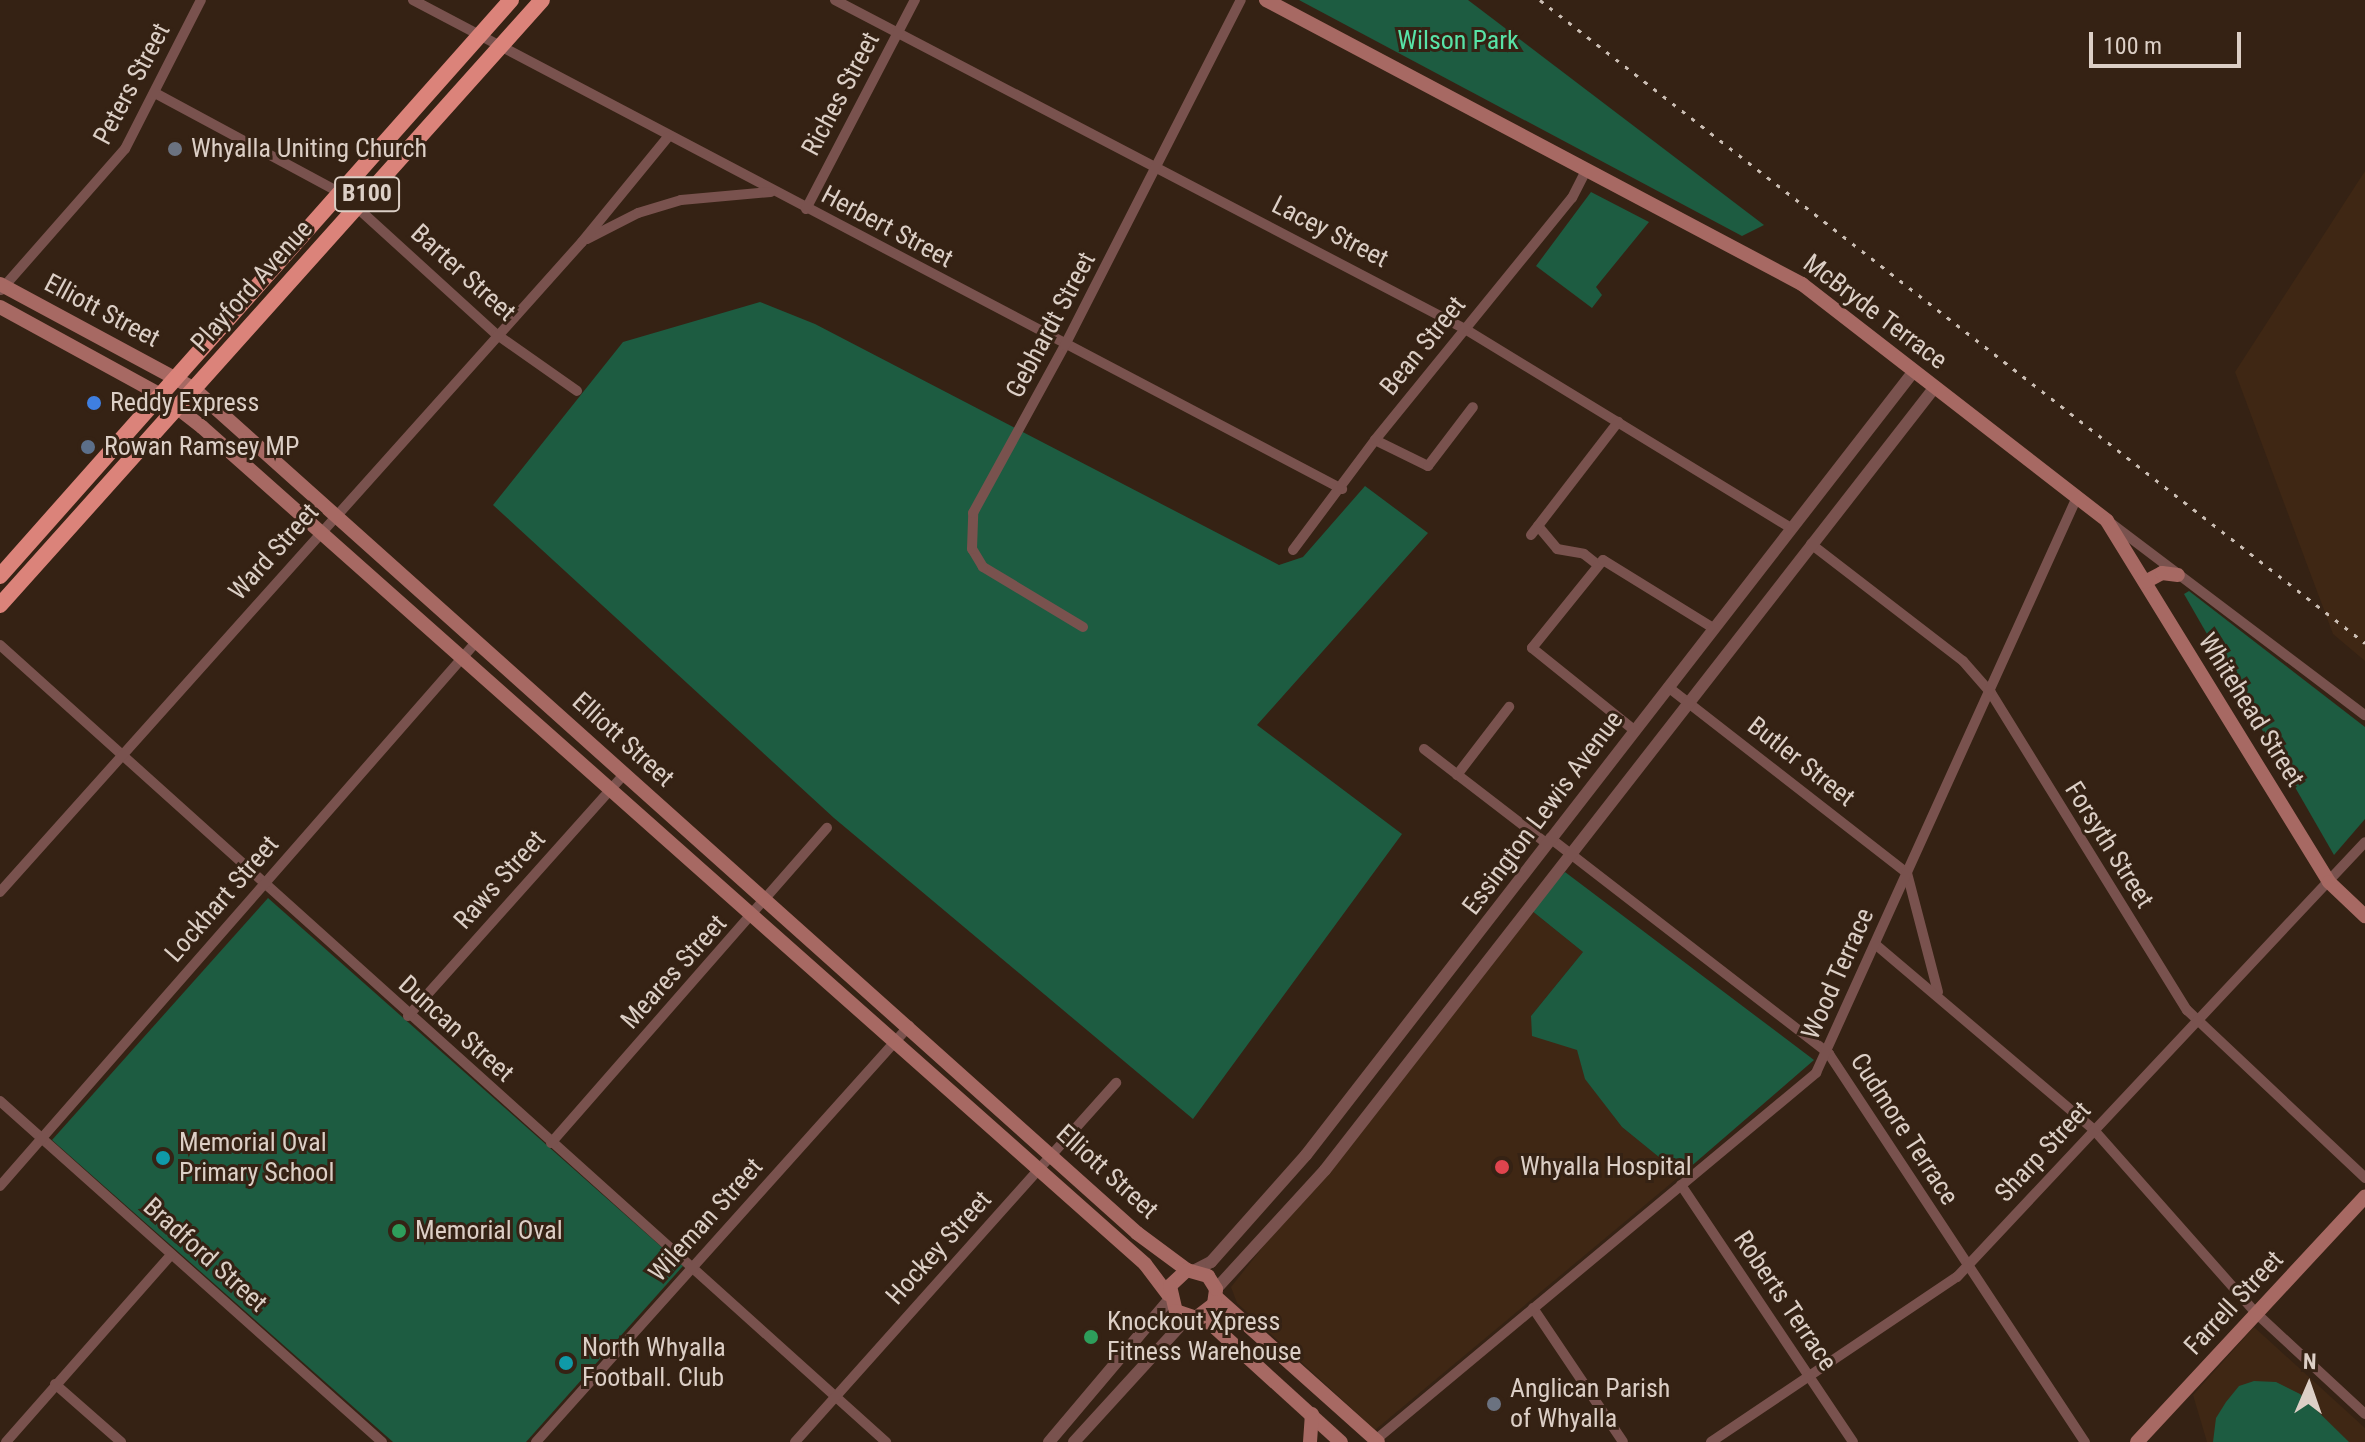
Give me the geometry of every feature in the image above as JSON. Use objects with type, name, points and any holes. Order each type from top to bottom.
[{"type":"highway","name":"Playford Avenue","points":[[0,576],[511,0]]},
{"type":"highway","name":"Playford Avenue","points":[[0,605],[542,0]]},
{"type":"highway","points":[[259,285],[274,298]]},
{"type":"highway","points":[[64,504],[78,517]]},
{"type":"main road","name":"McBryde Terrace","points":[[1266,0],[1802,284],[2107,521]]},
{"type":"main road","name":"Elliott Street","points":[[2,288],[193,388],[1052,1153],[1137,1233],[1191,1270]]},
{"type":"main road","name":"Elliott Street","points":[[0,307],[177,406],[322,530],[1145,1264],[1169,1297]]},
{"type":"main road","name":"Whitehead Street","points":[[2107,521],[2329,882],[2365,916]]},
{"type":"main road","points":[[2145,582],[2162,573],[2178,575]]},
{"type":"main road","name":"Farrell Street","points":[[2137,1442],[2365,1197]]},
{"type":"main road","points":[[1341,1442],[1210,1323],[1192,1317],[1169,1297],[1174,1279],[1191,1270],[1208,1276],[1216,1293],[1376,1441]]},
{"type":"main road","points":[[1192,1317],[1210,1310],[1216,1293]]},
{"type":"main road","points":[[1310,1442],[1312,1414]]},
{"type":"street","name":"Peters Street","points":[[2,288],[108,172],[155,93],[201,0]]},
{"type":"street","name":"Herbert Street","points":[[413,0],[668,137],[1342,489]]},
{"type":"street","name":"Lacey Street","points":[[835,0],[1465,329],[1791,528]]},
{"type":"street","name":"Riches Street","points":[[806,209],[915,0]]},
{"type":"street","name":"Gebhardt Street","points":[[1083,627],[983,567],[971,540],[973,513],[1065,345],[1241,0]]},
{"type":"street","name":"Barter Street","points":[[155,93],[341,193],[496,334],[577,391]]},
{"type":"street","name":"Ward Street","points":[[0,892],[496,334],[582,242],[668,137]]},
{"type":"street","name":"Bean Street","points":[[1293,550],[1342,489],[1375,440],[1572,198],[1586,170]]},
{"type":"street","name":"Ward Street","points":[[582,242],[638,213],[681,200],[773,192]]},
{"type":"street","name":"Essington Lewis Avenue","points":[[1191,1270],[1211,1262],[1306,1155],[1914,371]]},
{"type":"street","name":"Essington Lewis Avenue","points":[[1216,1293],[1325,1170],[1568,853],[1935,387]]},
{"type":"street","points":[[1375,440],[1428,466],[1473,407]]},
{"type":"street","points":[[1597,564],[1584,554],[1560,551],[1535,530],[1618,422]]},
{"type":"street","name":"Wood Terrace","points":[[1376,1441],[1816,1073],[1829,1054],[1875,944],[2077,497]]},
{"type":"street","name":"McBryde Terrace","points":[[2107,521],[2365,715]]},
{"type":"street","points":[[1791,528],[1811,544]]},
{"type":"street","name":"Forsyth Street","points":[[1811,544],[1963,661],[1991,693],[2095,867],[2197,1020],[2365,1178]]},
{"type":"street","points":[[1634,730],[1532,648],[1597,564],[1603,560],[1713,628]]},
{"type":"street","name":"Lockhart Street","points":[[0,1186],[477,641]]},
{"type":"street","name":"Duncan Street","points":[[0,645],[408,1016],[886,1442]]},
{"type":"street","name":"Butler Street","points":[[1668,687],[1907,873]]},
{"type":"street","points":[[1457,775],[1509,707]]},
{"type":"street","name":"Cudmore Terrace","points":[[1424,749],[1568,853],[1829,1054],[2085,1442]]},
{"type":"street","name":"Raws Street","points":[[408,1016],[625,773]]},
{"type":"street","name":"Meares Street","points":[[551,1143],[827,828]]},
{"type":"street","name":"Sharp Street","points":[[1711,1442],[1968,1266],[2365,842]]},
{"type":"street","points":[[1907,873],[1939,994]]},
{"type":"street","points":[[1875,944],[1939,994],[2094,1130],[2257,1314],[2365,1414]]},
{"type":"street","name":"Wileman Street","points":[[536,1442],[909,1026]]},
{"type":"street","name":"Hockey Street","points":[[795,1442],[1116,1083]]},
{"type":"street","name":"Bradford Street","points":[[0,1101],[382,1442]]},
{"type":"street","name":"Roberts Terrace","points":[[1681,1185],[1853,1442]]},
{"type":"street","points":[[6,1442],[171,1255]]},
{"type":"street","points":[[1049,1442],[1169,1297]]},
{"type":"street","points":[[1533,1308],[1623,1442]]},
{"type":"street","points":[[1074,1442],[1192,1317]]},
{"type":"street","points":[[55,1384],[121,1442]]},
{"type":"shaded area","points":[[2365,171],[2365,661],[2333,634],[2235,372]]},
{"type":"shaded area","name":"Whyalla Hospital","points":[[1531,910],[1583,952],[1531,1016],[1577,1049],[1586,1079],[1622,1127],[1681,1175],[1375,1430],[1237,1303],[1231,1287]]},
{"type":"shaded area","points":[[2254,1327],[2365,1428],[2365,1442],[2207,1442],[2193,1395]]},
{"type":"green space","name":"Wilson Park","points":[[1299,0],[1468,0],[1764,225],[1742,236]]},
{"type":"green space","points":[[1591,192],[1649,222],[1596,287],[1602,295],[1592,308],[1536,266]]},
{"type":"green space","points":[[760,302],[815,324],[1279,565],[1303,557],[1365,486],[1428,533],[1257,725],[1402,834],[1193,1119],[834,818],[493,505],[623,342]]},
{"type":"green space","points":[[2189,591],[2365,727],[2365,819],[2334,855],[2184,594]]},
{"type":"green space","points":[[1565,872],[1814,1060],[1681,1175],[1622,1127],[1585,1079],[1577,1050],[1532,1036],[1531,1016],[1583,952],[1531,910]]},
{"type":"green space","points":[[268,898],[683,1266],[526,1442],[393,1442],[52,1140]]},
{"type":"green space","points":[[2254,1381],[2276,1382],[2300,1394],[2349,1442],[2213,1442],[2216,1418],[2226,1402],[2239,1386]]},
{"type":"railway","points":[[1540,0],[2365,643]]},
{"type":"place","name":"Whyalla Uniting Church","points":[[175,149]]},
{"type":"place","name":"Reddy Express","points":[[94,403]]},
{"type":"place","name":"Rowan Ramsey MP","points":[[88,447]]},
{"type":"place","name":"Memorial Oval Primary School","points":[[163,1158]]},
{"type":"place","name":"Whyalla Hospital","points":[[1502,1167]]},
{"type":"place","name":"Memorial Oval","points":[[399,1231]]},
{"type":"place","name":"Knockout Xpress Fitness Warehouse","points":[[1091,1337]]},
{"type":"place","name":"North Whyalla Football. Club","points":[[566,1363]]},
{"type":"place","name":"Anglican Parish of Whyalla","points":[[1494,1404]]}]
